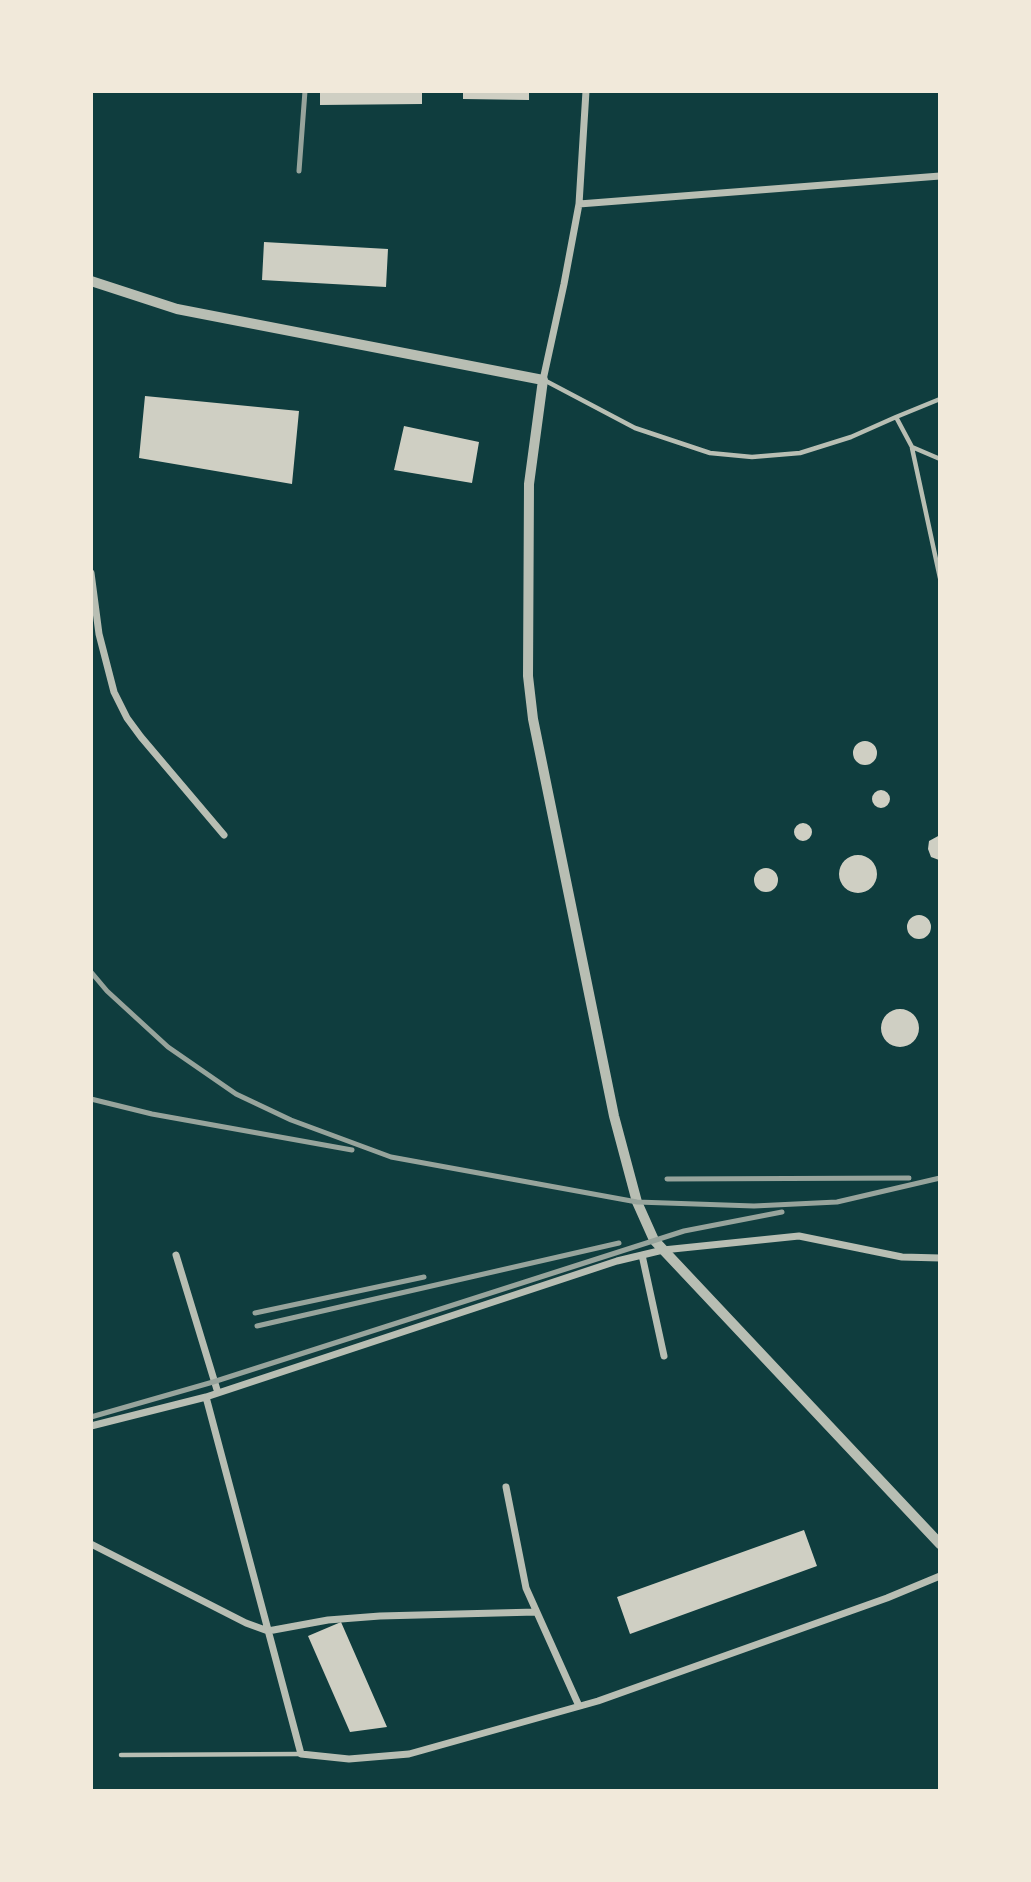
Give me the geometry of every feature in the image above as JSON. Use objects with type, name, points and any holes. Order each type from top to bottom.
[{"type":"street","points":[[586,91],[579,204],[543,380],[529,484],[528,677],[533,719],[614,1116],[637,1202],[654,1240],[940,1544]]},
{"type":"street","points":[[579,204],[940,176]]},
{"type":"street","points":[[91,281],[177,309],[543,380]]},
{"type":"street","points":[[91,573],[99,634],[114,692],[122,709],[141,737],[224,835]]},
{"type":"street","points":[[91,1426],[206,1397],[592,1269],[663,1250],[799,1236],[902,1257],[940,1258]]},
{"type":"street","points":[[176,1255],[218,1393]]},
{"type":"street","points":[[642,1255],[664,1356]]},
{"type":"street","points":[[206,1397],[301,1754],[349,1759],[409,1754],[579,1706],[835,1617],[940,1576]]},
{"type":"street","points":[[506,1487],[526,1588],[579,1706]]},
{"type":"street","points":[[91,1544],[246,1623],[268,1631],[328,1620],[380,1616],[536,1612]]},
{"type":"lane","points":[[543,380],[635,428],[710,453],[752,457],[800,453],[851,438],[940,400]]},
{"type":"lane","points":[[896,417],[912,447],[940,578]]},
{"type":"lane","points":[[912,447],[940,459]]},
{"type":"lane","points":[[121,1755],[301,1754]]},
{"type":"building","points":[[320,91],[422,91],[422,104],[320,105]]},
{"type":"building","points":[[463,91],[529,91],[529,100],[463,99]]},
{"type":"building","points":[[264,242],[388,249],[386,287],[262,280]]},
{"type":"building","points":[[145,396],[299,411],[292,484],[139,458]]},
{"type":"building","points":[[404,426],[479,442],[472,483],[394,470]]},
{"type":"building","points":[[865,741],[874,744],[877,753],[874,762],[865,765],[856,762],[853,753],[856,744]]},
{"type":"building","points":[[877,790],[885,790],[890,799],[888,806],[877,808],[872,803],[872,795]]},
{"type":"building","points":[[799,823],[807,823],[812,832],[810,839],[799,841],[794,836],[794,828]]},
{"type":"building","points":[[940,835],[939,860],[931,857],[928,849],[929,841]]},
{"type":"building","points":[[858,855],[871,861],[877,874],[871,887],[858,893],[845,887],[839,874],[845,861]]},
{"type":"building","points":[[766,868],[775,871],[778,880],[775,889],[766,892],[757,889],[754,880],[757,871]]},
{"type":"building","points":[[919,915],[928,918],[931,927],[928,936],[919,939],[910,936],[907,927],[910,918]]},
{"type":"building","points":[[900,1009],[913,1015],[919,1028],[913,1041],[900,1047],[887,1041],[881,1028],[887,1015]]},
{"type":"building","points":[[804,1530],[817,1566],[630,1634],[617,1597]]},
{"type":"building","points":[[341,1622],[387,1727],[350,1732],[308,1636]]},
{"type":"railway","points":[[299,171],[305,91]]},
{"type":"railway","points":[[91,972],[107,991],[168,1047],[236,1094],[291,1120],[391,1157],[637,1202],[754,1206],[837,1202],[940,1178]]},
{"type":"railway","points":[[91,1099],[152,1114],[352,1150]]},
{"type":"railway","points":[[667,1179],[909,1178]]},
{"type":"railway","points":[[91,1417],[213,1382],[684,1231],[782,1212]]},
{"type":"railway","points":[[257,1326],[619,1243]]},
{"type":"railway","points":[[255,1313],[424,1277]]}]
